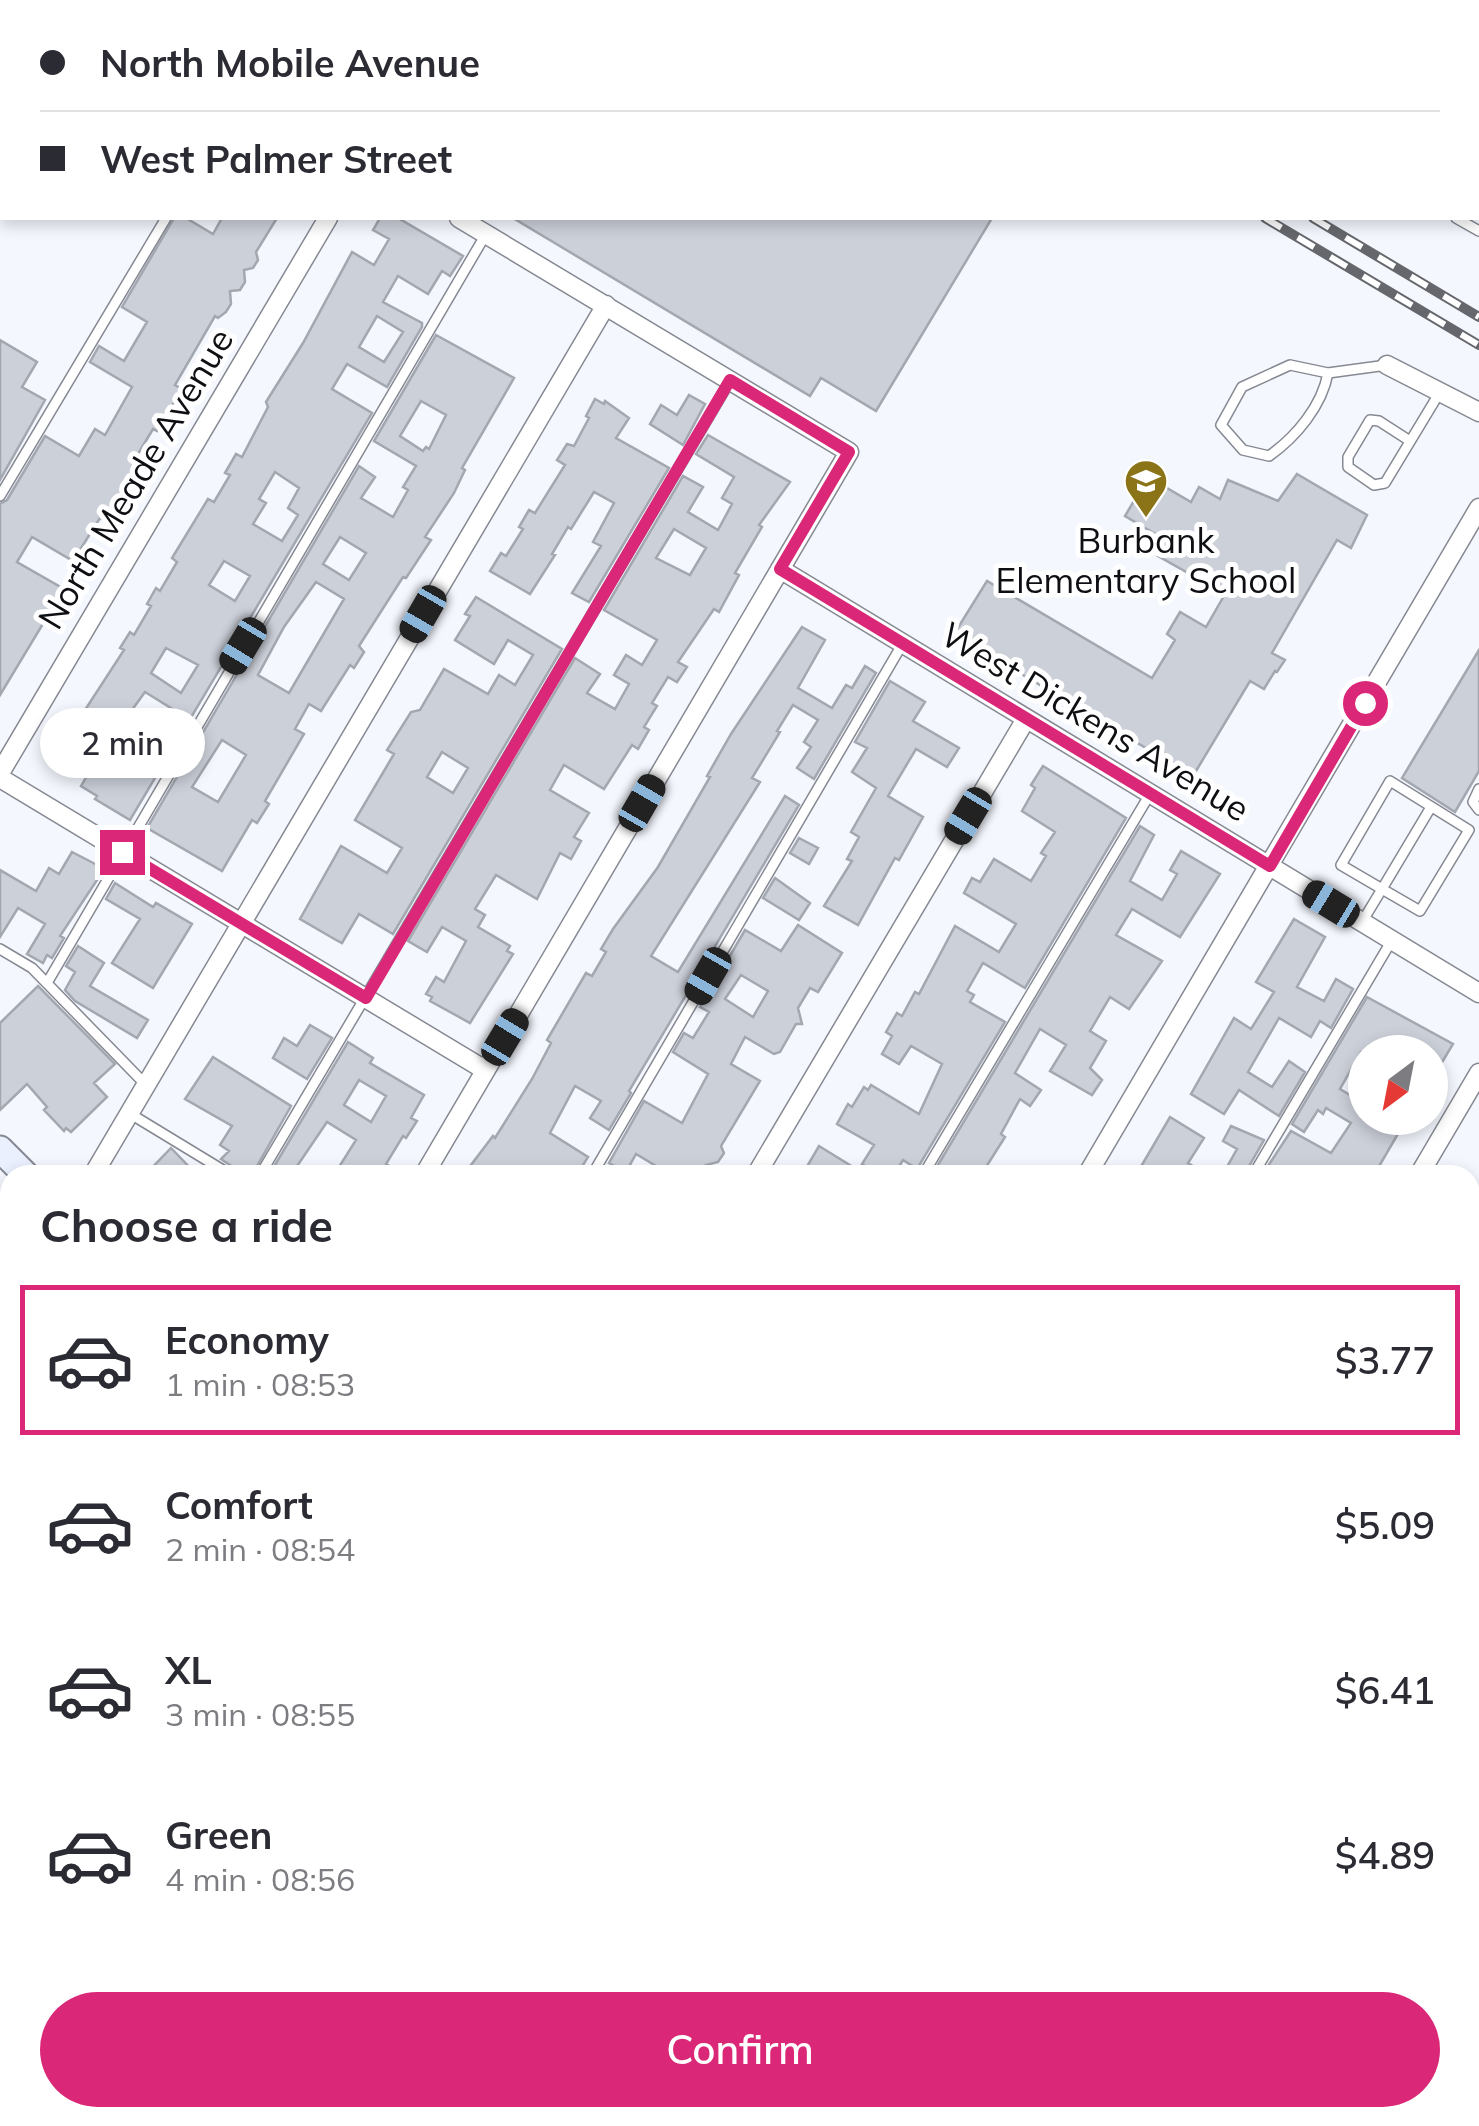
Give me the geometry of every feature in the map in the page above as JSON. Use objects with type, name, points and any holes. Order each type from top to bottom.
[{"type":"street","name":"North Meade Avenue","points":[[0,776],[327,220]]},
{"type":"street","points":[[430,1165],[849,452],[462,220]]},
{"type":"street","points":[[99,1165],[606,306]]},
{"type":"street","points":[[1387,364],[1479,412]]},
{"type":"street","points":[[1093,1165],[1479,508]]},
{"type":"street","name":"West Dickens Avenue","points":[[780,569],[1479,993]]},
{"type":"street","points":[[762,1165],[1026,719]]},
{"type":"street","points":[[0,776],[486,1070]]},
{"type":"street","points":[[1424,1165],[1479,1073]]},
{"type":"lane","points":[[0,496],[165,220]]},
{"type":"lane","points":[[47,984],[486,234]]},
{"type":"lane","points":[[1328,373],[1326,389],[1292,440],[1270,456],[1242,450],[1221,426],[1242,386],[1290,365],[1328,373],[1387,364]]},
{"type":"lane","points":[[266,1165],[730,380]]},
{"type":"lane","points":[[1410,441],[1374,418],[1348,456],[1348,467],[1380,486],[1384,483],[1410,441],[1441,390]]},
{"type":"lane","points":[[598,1165],[903,644]]},
{"type":"lane","points":[[1390,781],[1431,806],[1469,830],[1420,911],[1340,864],[1390,781]]},
{"type":"lane","points":[[1479,789],[1473,802],[1479,810]]},
{"type":"lane","points":[[928,1165],[1150,794]]},
{"type":"lane","points":[[1362,922],[1431,806]]},
{"type":"lane","points":[[1259,1165],[1392,940]]},
{"type":"lane","points":[[0,949],[32,968],[146,1085]]},
{"type":"lane","points":[[129,1114],[214,1165]]},
{"type":"building","points":[[173,220],[189,220],[213,234],[221,220],[276,220],[256,252],[258,260],[253,268],[244,270],[245,282],[240,290],[230,291],[231,304],[218,318],[215,316],[175,385],[182,389],[138,454],[142,457],[104,520],[100,518],[73,561],[32,537],[17,562],[64,589],[0,695],[0,504],[7,500],[45,436],[79,456],[95,429],[105,435],[132,387],[90,362],[99,346],[124,361],[147,322],[122,307]]},
{"type":"building","points":[[379,220],[401,220],[463,256],[450,276],[442,271],[428,294],[398,276],[383,302],[422,323],[422,327],[387,387],[347,364],[332,389],[372,413],[130,820],[81,786],[98,757],[73,742],[78,733],[72,730],[124,650],[120,648],[130,632],[134,635],[151,606],[147,604],[156,588],[160,591],[177,562],[172,558],[208,499],[214,502],[230,475],[225,473],[236,454],[242,457],[268,407],[266,402],[352,252],[374,265],[389,239],[373,230]],"holes":[[[377,316],[403,332],[384,362],[359,347]],[[275,472],[299,488],[288,508],[298,515],[282,541],[253,524],[266,503],[259,499]],[[224,561],[250,576],[235,601],[209,585]],[[166,648],[198,665],[181,693],[151,673]],[[145,692],[174,710],[139,759],[111,739]]]},
{"type":"building","points":[[516,220],[991,220],[876,411],[821,378],[810,396]]},
{"type":"building","points":[[436,335],[514,378],[462,468],[465,470],[454,493],[425,537],[431,540],[359,646],[364,652],[354,668],[350,665],[321,711],[309,704],[295,729],[304,734],[265,801],[269,804],[257,823],[252,820],[222,871],[147,828],[359,466],[375,477],[361,498],[393,517],[408,490],[403,487],[416,466],[374,441]],"holes":[[[421,401],[446,415],[429,449],[423,451],[400,436]],[[340,537],[366,553],[349,580],[323,564]],[[316,582],[344,599],[289,693],[258,675],[284,627]],[[222,740],[246,755],[218,802],[192,787]]]},
{"type":"building","points":[[0,340],[37,362],[22,387],[45,400],[0,480]]},
{"type":"building","points":[[689,395],[705,404],[683,445],[650,424],[661,405],[677,415]]},
{"type":"building","points":[[595,399],[604,404],[605,401],[629,418],[616,438],[669,468],[589,602],[572,593],[601,546],[593,542],[614,503],[594,492],[571,529],[568,527],[530,594],[490,571],[501,553],[506,556],[523,529],[519,527],[529,510],[535,513],[565,465],[557,460],[567,444],[574,446]]},
{"type":"building","points":[[708,435],[790,482],[759,525],[762,527],[735,573],[739,575],[719,612],[714,609],[678,662],[687,667],[677,682],[668,677],[652,703],[657,706],[644,727],[649,730],[638,749],[632,745],[604,789],[564,765],[550,790],[589,813],[574,837],[581,841],[571,859],[560,853],[537,899],[496,875],[475,909],[485,915],[478,927],[510,946],[507,951],[513,954],[470,1023],[430,1001],[432,997],[426,994],[436,977],[444,982],[466,941],[442,927],[427,952],[408,941],[575,658],[600,674],[587,693],[615,709],[629,684],[614,675],[626,655],[642,665],[657,640],[604,610],[683,476],[703,487],[688,512],[718,530],[732,504],[722,498],[734,477],[696,454]],"holes":[[[674,529],[706,548],[690,575],[656,558]]]},
{"type":"building","points":[[1297,474],[1367,515],[1351,548],[1337,540],[1272,653],[1285,660],[1277,672],[1264,689],[1250,681],[1193,776],[954,634],[987,581],[1152,678],[1175,640],[1167,634],[1180,612],[1206,627],[1225,594],[1158,556],[1167,541],[1125,516],[1148,477],[1191,502],[1199,487],[1220,499],[1228,480],[1278,501]]},
{"type":"building","points":[[476,597],[562,649],[393,934],[359,914],[342,943],[300,919],[341,846],[387,873],[402,848],[355,820],[394,754],[387,750],[411,712],[420,710],[444,669],[488,694],[499,675],[515,685],[533,655],[508,640],[494,664],[455,640],[470,616],[465,614]],"holes":[[[442,752],[468,768],[453,793],[427,777]]]},
{"type":"building","points":[[802,627],[825,640],[798,688],[832,708],[846,685],[852,688],[865,666],[876,673],[814,779],[797,768],[811,747],[804,742],[818,720],[793,705],[777,731],[780,732],[752,778],[760,782],[651,956],[678,972],[785,796],[799,805],[609,1130],[590,1118],[601,1101],[575,1086],[550,1133],[588,1157],[583,1165],[471,1165],[495,1138],[532,1079],[551,1043],[547,1040],[586,973],[592,976],[613,929],[658,867],[731,734]]},
{"type":"building","points":[[1479,650],[1479,771],[1455,812],[1402,778]]},
{"type":"building","points":[[890,681],[925,702],[913,721],[959,748],[947,767],[916,749],[888,796],[923,817],[858,925],[824,906],[852,861],[847,859],[859,837],[851,832],[876,788],[852,772],[867,748],[855,742]]},
{"type":"building","points":[[1043,766],[1126,818],[1025,988],[983,963],[967,991],[974,995],[970,1002],[1005,1022],[919,1165],[903,1160],[900,1165],[864,1165],[874,1145],[837,1124],[848,1104],[852,1107],[864,1087],[868,1090],[871,1085],[919,1114],[942,1064],[911,1046],[899,1064],[882,1054],[892,1036],[886,1032],[897,1013],[902,1016],[915,992],[919,994],[955,926],[999,952],[1016,924],[964,893],[972,878],[980,882],[994,859],[1031,881],[1046,856],[1041,853],[1055,832],[1022,811],[1035,788],[1031,785]]},
{"type":"building","points":[[1140,826],[1154,835],[1130,881],[1162,900],[1177,874],[1170,870],[1181,851],[1220,874],[1180,937],[1132,909],[1116,935],[1162,961],[1129,1009],[1110,997],[1090,1031],[1106,1041],[1090,1068],[1102,1080],[1092,1095],[1050,1071],[1066,1045],[1040,1029],[1015,1073],[1041,1090],[1030,1106],[1020,1099],[1001,1134],[1005,1137],[987,1165],[938,1165]]},
{"type":"building","points":[[799,838],[818,848],[809,864],[790,853]]},
{"type":"building","points":[[72,852],[103,868],[60,936],[64,938],[52,958],[47,955],[43,963],[27,954],[45,924],[18,908],[0,937],[0,870],[36,891],[49,868],[59,874]]},
{"type":"building","points":[[775,878],[810,903],[799,920],[763,898]]},
{"type":"building","points":[[115,883],[153,907],[156,903],[192,924],[153,988],[112,963],[140,919],[106,899]]},
{"type":"building","points":[[1294,919],[1325,937],[1297,987],[1324,1001],[1336,979],[1353,989],[1331,1028],[1320,1021],[1311,1037],[1279,1018],[1248,1072],[1272,1087],[1289,1061],[1305,1072],[1279,1116],[1239,1090],[1224,1114],[1191,1094],[1234,1018],[1251,1029],[1274,992],[1256,982]]},
{"type":"building","points":[[798,925],[842,953],[818,992],[810,988],[798,1008],[802,1024],[796,1024],[780,1052],[774,1054],[745,1037],[731,1064],[760,1081],[721,1146],[724,1153],[718,1162],[654,1165],[636,1154],[630,1165],[609,1163],[644,1101],[682,1123],[708,1074],[673,1052],[684,1033],[693,1038],[709,1012],[700,1007],[745,930],[781,951]],"holes":[[[741,975],[768,991],[753,1017],[725,999]]]},
{"type":"building","points":[[78,946],[104,963],[90,986],[148,1020],[137,1038],[75,1001],[65,990],[75,972],[66,966]]},
{"type":"building","points":[[38,986],[115,1064],[94,1083],[107,1097],[71,1132],[66,1128],[64,1131],[44,1110],[47,1107],[27,1084],[0,1110],[0,1023]]},
{"type":"building","points":[[1367,997],[1437,1035],[1348,1035],[1348,1075],[1340,1089],[1348,1094],[1348,1121],[1326,1108],[1323,1114],[1318,1110],[1304,1132],[1292,1124]]},
{"type":"building","points":[[310,1025],[332,1038],[307,1079],[273,1058],[284,1038],[297,1046]]},
{"type":"building","points":[[348,1042],[373,1058],[370,1063],[424,1095],[411,1118],[417,1121],[406,1138],[403,1136],[388,1165],[340,1165],[356,1140],[327,1122],[298,1165],[275,1165]],"holes":[[[359,1080],[386,1096],[371,1122],[344,1105]]]},
{"type":"building","points":[[213,1057],[291,1106],[258,1165],[230,1165],[221,1159],[229,1151],[220,1145],[232,1126],[185,1099]]},
{"type":"building","points":[[1170,1117],[1204,1138],[1188,1163],[1191,1165],[1142,1165]]},
{"type":"building","points":[[1231,1126],[1264,1140],[1250,1165],[1228,1165],[1237,1149],[1223,1141]]},
{"type":"building","points":[[1348,1128],[1348,1135],[1397,1135],[1380,1165],[1269,1165],[1291,1131],[1331,1153]]},
{"type":"building","points":[[819,1146],[850,1165],[808,1165]]},
{"type":"building","points":[[171,1148],[187,1165],[155,1165]]},
{"type":"railway","points":[[1268,220],[1479,345]]},
{"type":"railway","points":[[1316,220],[1479,317]]},
{"type":"place","name":"Burbank Elementary School","points":[[1146,519]]},
{"type":"route","points":[[122,852],[366,998],[730,380],[849,452],[780,569],[1270,866],[1365,703]]}]
